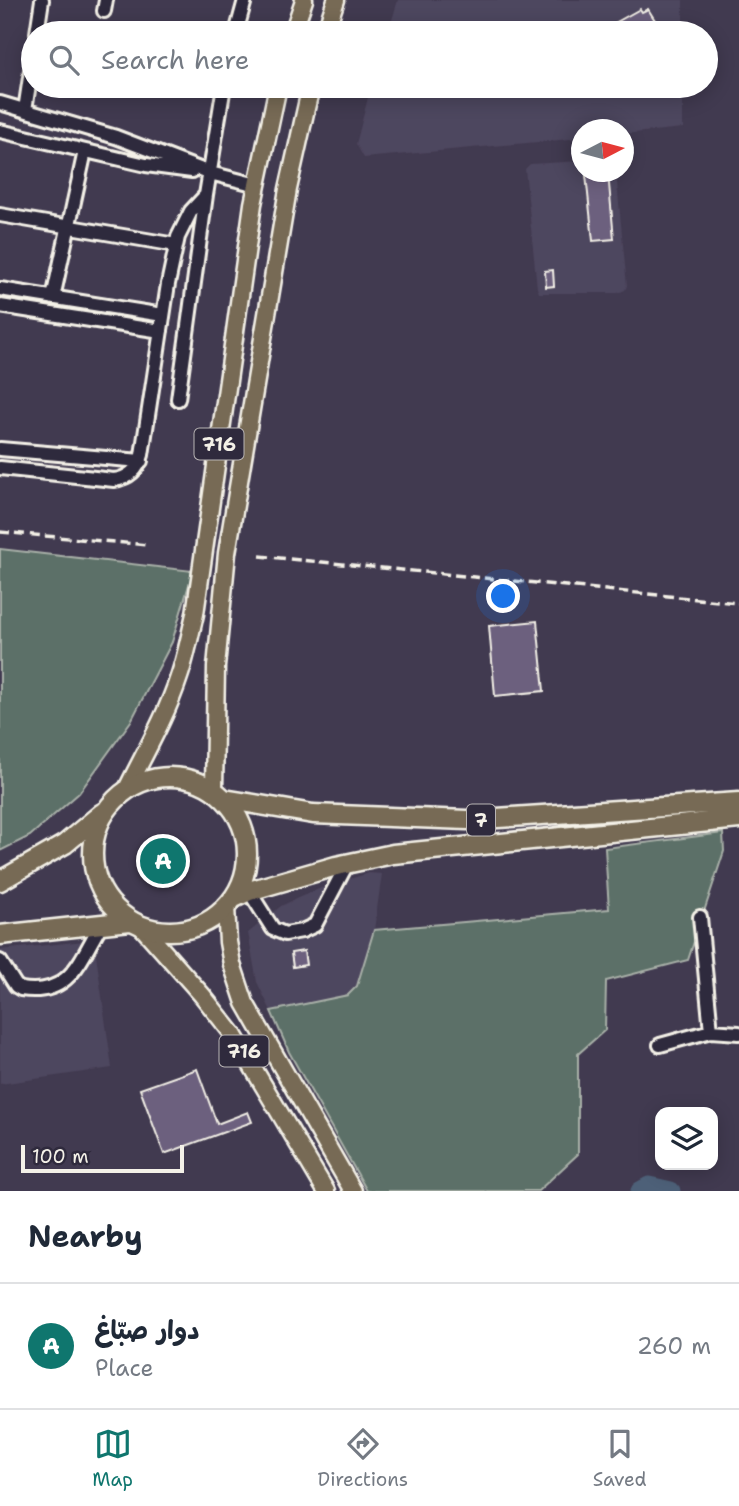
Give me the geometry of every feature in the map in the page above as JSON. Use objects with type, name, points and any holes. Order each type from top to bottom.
[{"type":"highway","name":"7","points":[[0,881],[65,844],[126,791],[146,780],[170,777],[192,780],[219,795],[313,814],[467,820],[739,802]]},
{"type":"highway","points":[[219,795],[240,821],[247,847],[245,874],[236,899]]},
{"type":"highway","name":"7","points":[[107,808],[96,832],[94,870],[111,904],[136,924]]},
{"type":"highway","name":"7","points":[[0,935],[102,923],[136,924],[163,932],[187,930],[208,922],[236,899],[347,864],[393,854],[739,819]]},
{"type":"main road","points":[[297,21],[304,0]]},
{"type":"main road","points":[[329,21],[336,0]]},
{"type":"main road","name":"716","points":[[126,791],[179,678],[190,637],[257,185],[275,98]]},
{"type":"main road","name":"716","points":[[219,795],[216,667],[228,553],[288,189],[308,98]]},
{"type":"main road","name":"716","points":[[236,899],[228,942],[245,1003],[353,1191]]},
{"type":"main road","name":"716","points":[[136,924],[202,995],[233,1034],[326,1191]]},
{"type":"street","points":[[39,21],[43,0]]},
{"type":"street","points":[[239,21],[245,0]]},
{"type":"street","points":[[25,110],[27,98]]},
{"type":"street","points":[[178,399],[222,98]]},
{"type":"street","points":[[0,103],[116,137],[209,173]]},
{"type":"street","points":[[0,131],[146,165],[209,173],[257,185]]},
{"type":"street","points":[[54,298],[85,151]]},
{"type":"street","points":[[0,468],[114,480],[131,474],[141,461],[176,246],[185,220],[206,195]]},
{"type":"street","points":[[0,215],[176,246]]},
{"type":"street","points":[[0,289],[163,315]]},
{"type":"street","points":[[0,306],[161,331]]},
{"type":"street","points":[[0,449],[141,461]]},
{"type":"street","points":[[236,899],[273,929],[285,934],[302,931],[314,925],[347,864]]},
{"type":"street","points":[[700,917],[711,1031]]},
{"type":"street","points":[[0,961],[16,986],[21,989],[62,984],[72,973],[102,923]]},
{"type":"street","points":[[660,1045],[711,1031],[739,1033]]},
{"type":"shaded area","points":[[398,0],[683,0],[683,21],[392,21]]},
{"type":"shaded area","points":[[368,98],[683,98],[683,128],[634,133],[634,119],[571,119],[571,139],[364,158],[356,144]]},
{"type":"shaded area","points":[[571,162],[571,182],[617,182],[627,286],[625,290],[618,293],[539,293],[525,169],[530,164]]},
{"type":"shaded area","points":[[369,873],[382,874],[374,930],[357,986],[348,995],[271,1011],[257,982],[248,933],[281,906],[321,888]]},
{"type":"shaded area","points":[[94,940],[112,1068],[0,1084],[0,950]]},
{"type":"green space","points":[[0,549],[193,571],[172,642],[131,721],[79,793],[30,836],[0,851]]},
{"type":"green space","points":[[723,833],[724,851],[688,960],[606,981],[605,1030],[578,1054],[578,1154],[538,1191],[367,1191],[289,1052],[271,1011],[348,995],[357,986],[374,930],[609,909],[605,848]]},
{"type":"building","points":[[640,9],[642,12],[648,9],[656,21],[618,21]]},
{"type":"building","points":[[587,182],[609,182],[614,239],[593,241]]},
{"type":"building","points":[[553,270],[554,286],[546,287],[545,271]]},
{"type":"building","points":[[537,621],[544,691],[495,696],[489,626]]},
{"type":"building","points":[[304,951],[306,965],[293,967],[291,953]]},
{"type":"building","points":[[197,1069],[217,1124],[248,1112],[252,1122],[164,1154],[140,1089]]},
{"type":"waterway","points":[[640,1191],[649,1186],[671,1191]]},
{"type":"railway","points":[[0,532],[148,545]]},
{"type":"railway","points":[[260,556],[739,603]]},
{"type":"place","name":"دوار صبّاغ","points":[[163,861]]}]
